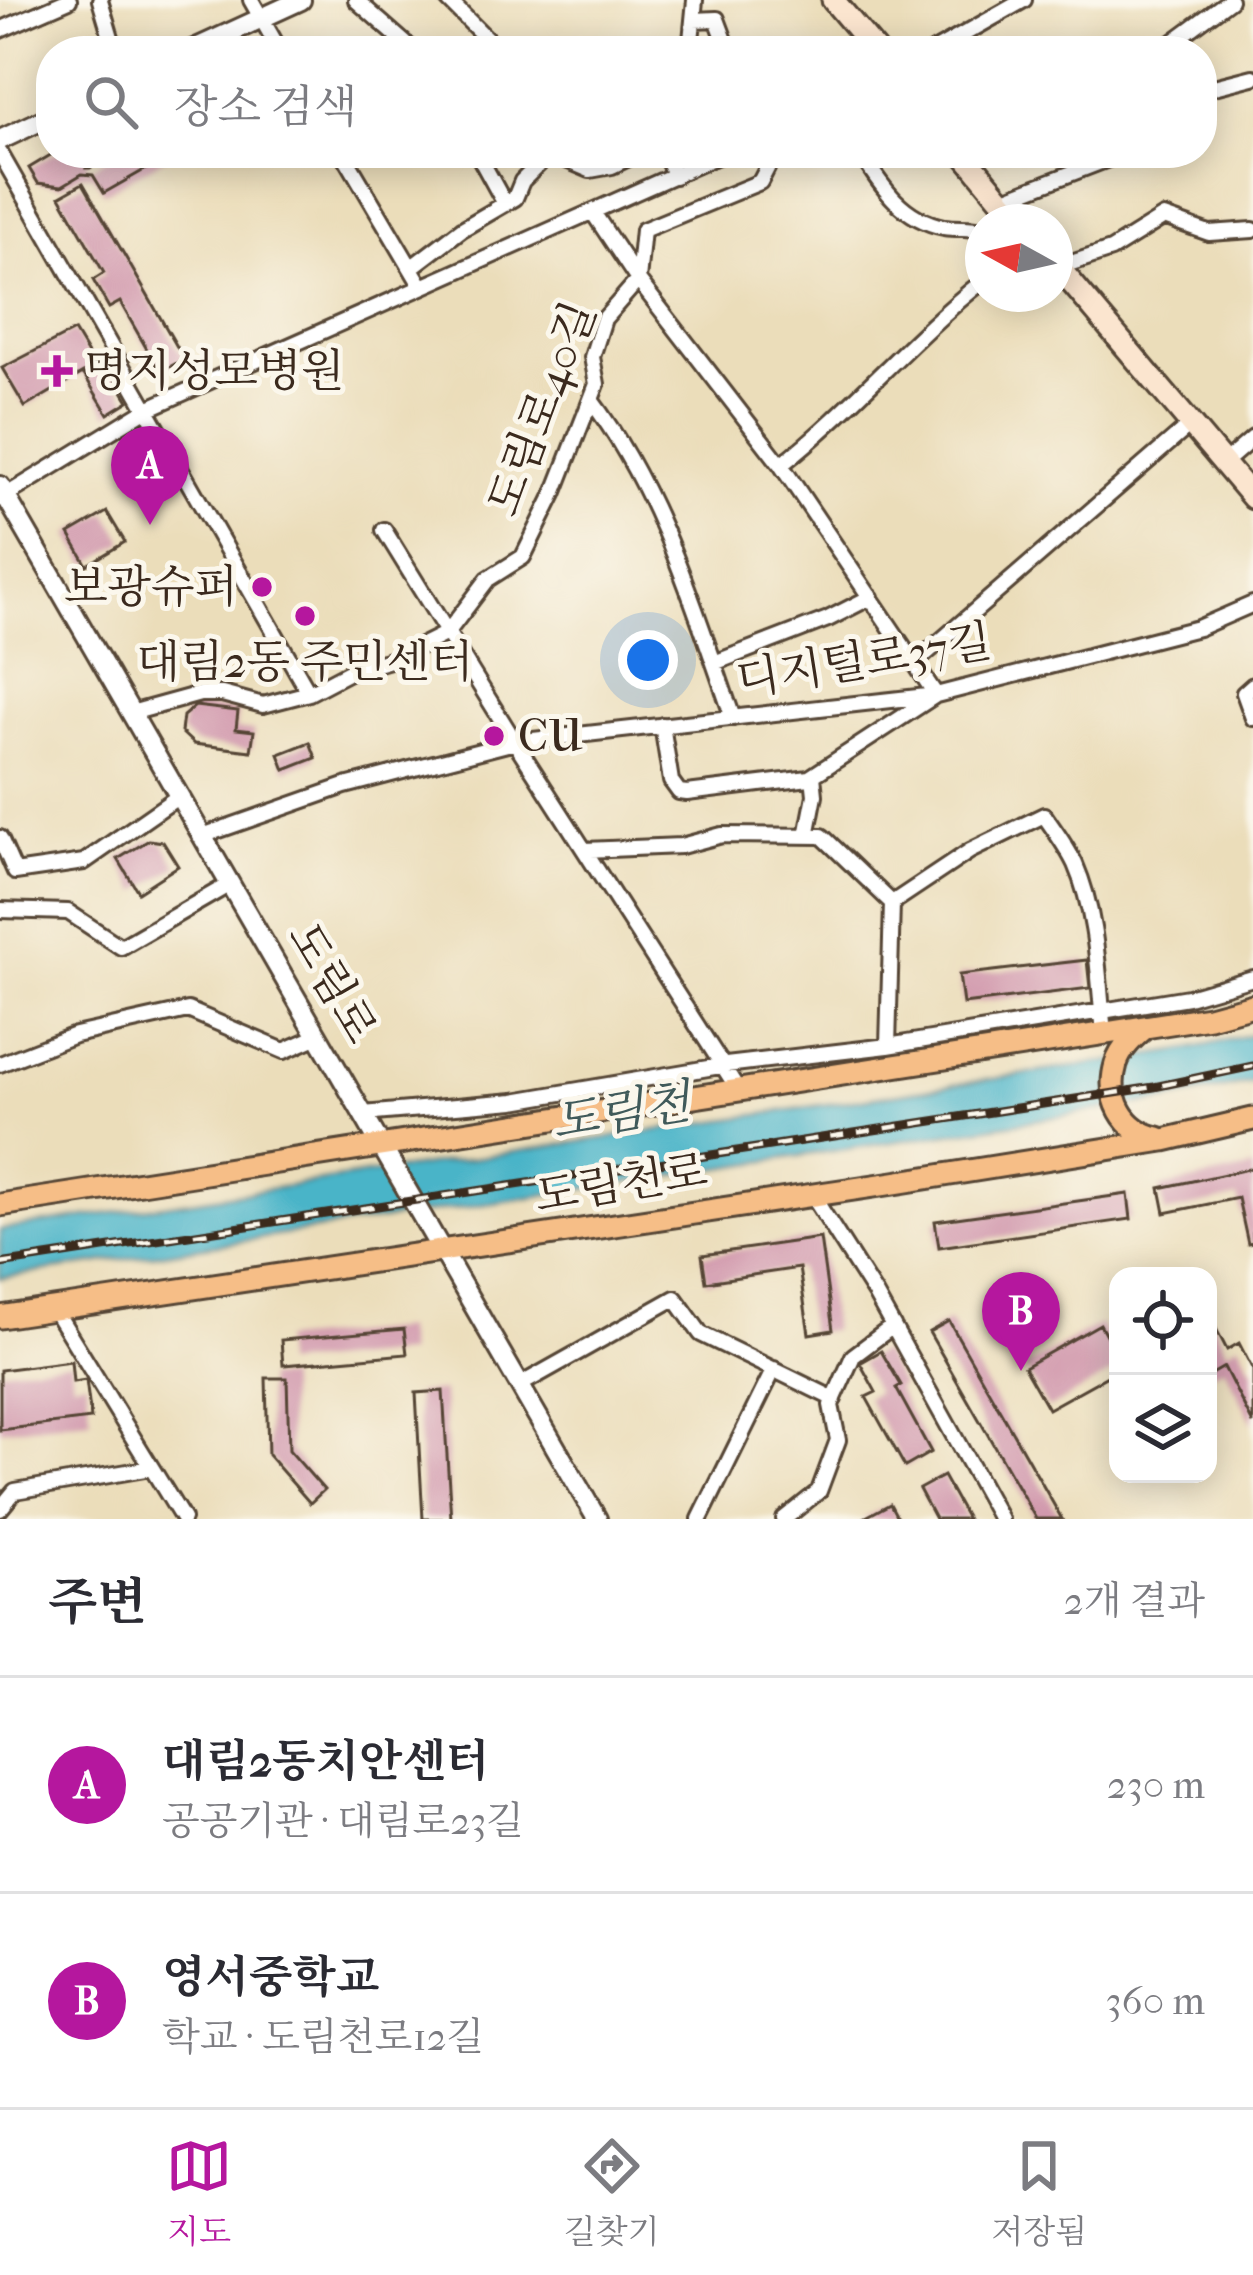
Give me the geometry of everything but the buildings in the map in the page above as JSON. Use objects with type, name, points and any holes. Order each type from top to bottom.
[{"type":"main road","points":[[833,0],[864,36]]},
{"type":"main road","points":[[975,168],[1005,204]]},
{"type":"main road","points":[[1073,284],[1253,498]]},
{"type":"main road","name":"도림천로","points":[[0,1204],[386,1154],[739,1090],[1141,1031],[1253,1005]]},
{"type":"main road","points":[[1141,1031],[1116,1065],[1114,1090],[1119,1113],[1130,1126],[1155,1138]]},
{"type":"main road","name":"도림천로","points":[[0,1318],[812,1195],[1253,1119]]},
{"type":"street","points":[[0,30],[69,0]]},
{"type":"street","points":[[100,0],[111,36]]},
{"type":"street","points":[[251,0],[271,36]]},
{"type":"street","points":[[223,36],[301,0]]},
{"type":"street","points":[[356,0],[397,36]]},
{"type":"street","points":[[448,0],[484,36]]},
{"type":"street","points":[[692,36],[695,0]]},
{"type":"street","points":[[1181,36],[1230,0]]},
{"type":"street","points":[[958,36],[1014,2]]},
{"type":"street","points":[[694,20],[717,20],[724,36]]},
{"type":"street","points":[[1217,86],[1253,77]]},
{"type":"street","points":[[0,140],[36,123]]},
{"type":"street","points":[[0,153],[309,693]]},
{"type":"street","points":[[352,168],[422,287]]},
{"type":"street","points":[[485,168],[505,204]]},
{"type":"street","points":[[412,267],[462,229],[515,198],[522,181],[535,168]]},
{"type":"street","points":[[671,168],[675,176]]},
{"type":"street","points":[[2,494],[146,410],[692,168]]},
{"type":"street","points":[[638,280],[643,230],[760,182],[767,168]]},
{"type":"street","points":[[870,168],[902,208],[944,226],[965,228]]},
{"type":"street","points":[[1002,200],[1085,168]]},
{"type":"street","points":[[594,214],[638,280],[782,465],[936,695],[814,776],[679,792],[671,781],[662,725]]},
{"type":"street","points":[[1073,261],[1112,250],[1164,217],[1209,233],[1253,230]]},
{"type":"street","name":"도림로40길","points":[[131,713],[200,694],[222,694],[263,705],[309,693],[447,633],[488,579],[523,557],[554,494],[597,384],[592,356],[604,319],[638,280]]},
{"type":"street","points":[[782,465],[965,295]]},
{"type":"street","points":[[591,400],[614,432],[656,511],[733,718]]},
{"type":"street","points":[[915,663],[1191,424]]},
{"type":"street","points":[[1224,464],[1253,439]]},
{"type":"street","name":"도림로","points":[[2,494],[597,1519]]},
{"type":"street","points":[[384,530],[739,1090]]},
{"type":"street","points":[[713,663],[828,619],[871,597]]},
{"type":"street","name":"디지털로37길","points":[[202,836],[346,786],[515,742],[936,695],[1198,628],[1253,604]]},
{"type":"street","points":[[1253,685],[1244,693],[1253,718]]},
{"type":"street","points":[[807,836],[814,776]]},
{"type":"street","points":[[0,838],[7,872],[84,862],[179,796]]},
{"type":"street","points":[[892,903],[970,851],[1045,815],[1074,863],[1093,927],[1104,1034]]},
{"type":"street","points":[[585,850],[681,846],[722,835],[822,836],[892,903],[888,1046]]},
{"type":"street","points":[[0,910],[68,912],[121,947],[230,884]]},
{"type":"street","points":[[363,1114],[514,1101],[725,1066],[888,1046],[1188,997],[1253,978]]},
{"type":"street","points":[[0,1064],[75,1035],[188,1010],[284,1051],[318,1036]]},
{"type":"street","points":[[812,1195],[893,1326],[1000,1519]]},
{"type":"street","points":[[520,1385],[675,1298],[701,1334],[834,1399]]},
{"type":"street","points":[[54,1309],[183,1519]]},
{"type":"street","points":[[784,1519],[819,1491],[838,1440],[831,1406],[853,1356],[893,1326]]},
{"type":"street","points":[[700,1519],[774,1369]]},
{"type":"street","points":[[0,1509],[15,1491],[151,1468]]},
{"type":"water","name":"도림천","points":[[1253,1034],[1253,1082],[1167,1100],[0,1278],[0,1230],[1190,1049]]},
{"type":"railway","points":[[0,1264],[1154,1087],[1253,1066]]},
{"type":"place","name":"명지성모병원","points":[[57,371]]},
{"type":"place","name":"대림2동치안센터","points":[[150,525]]},
{"type":"place","name":"보광슈퍼","points":[[262,587]]},
{"type":"place","name":"대림2동 주민센터","points":[[305,616]]},
{"type":"place","name":"CU","points":[[494,736]]},
{"type":"place","name":"영서중학교","points":[[1021,1371]]}]
